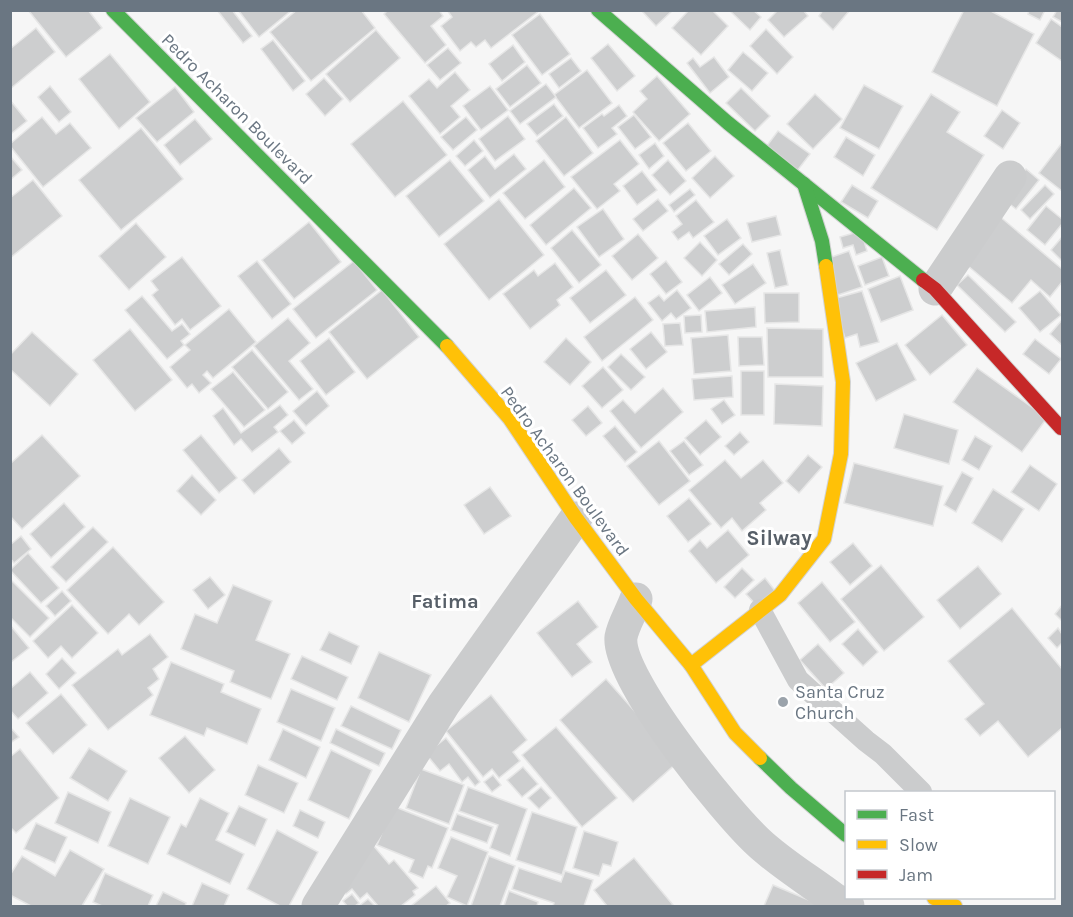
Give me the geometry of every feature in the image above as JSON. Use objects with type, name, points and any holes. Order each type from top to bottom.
[{"type":"street","name":"Pedro Acharon Boulevard","points":[[113,10],[434,331],[510,419],[576,518],[636,599],[691,664],[735,733],[791,788],[845,834]]},
{"type":"street","points":[[602,12],[728,123],[935,289],[1061,428]]},
{"type":"street","points":[[935,289],[1010,177]]},
{"type":"street","points":[[691,664],[780,595],[824,539],[841,454],[843,382],[833,302],[822,241],[804,184]]},
{"type":"street","points":[[318,906],[444,704],[576,518]]},
{"type":"street","points":[[636,599],[621,638],[628,667],[651,710],[708,785],[757,841],[834,899],[848,906]]},
{"type":"street","points":[[939,899],[955,906]]},
{"type":"lane","points":[[760,610],[798,680],[883,754],[920,791]]},
{"type":"building","points":[[28,10],[88,10],[102,28],[66,57]]},
{"type":"building","points":[[217,10],[232,10],[252,36],[243,43]]},
{"type":"building","points":[[238,10],[292,10],[259,37]]},
{"type":"building","points":[[297,10],[361,10],[375,28],[311,81],[270,32]]},
{"type":"building","points":[[388,10],[439,10],[443,16],[431,26],[446,45],[425,63],[384,14]]},
{"type":"building","points":[[447,10],[539,11],[491,48],[485,40],[476,47],[471,42],[460,51],[441,26],[452,17]]},
{"type":"building","points":[[641,10],[673,10],[656,26]]},
{"type":"building","points":[[689,10],[712,10],[728,26],[701,55],[672,28]]},
{"type":"building","points":[[729,10],[753,10],[761,17],[750,30]]},
{"type":"building","points":[[778,10],[803,10],[808,16],[784,37],[768,20]]},
{"type":"building","points":[[823,10],[850,10],[833,30],[819,16]]},
{"type":"building","points":[[964,10],[989,10],[1034,34],[997,106],[932,72]]},
{"type":"building","points":[[1029,10],[1045,10],[1040,20],[1028,14]]},
{"type":"building","points":[[1057,10],[1062,10],[1062,22],[1053,17]]},
{"type":"building","points":[[540,14],[570,54],[542,75],[512,35]]},
{"type":"building","points":[[1051,19],[1062,27],[1062,61],[1036,43]]},
{"type":"building","points":[[36,28],[55,52],[10,89],[10,49]]},
{"type":"building","points":[[766,29],[793,57],[777,74],[750,46]]},
{"type":"building","points":[[376,30],[400,58],[350,102],[326,74]]},
{"type":"building","points":[[273,40],[305,81],[293,91],[261,49]]},
{"type":"building","points":[[608,44],[635,76],[617,91],[591,58]]},
{"type":"building","points":[[513,45],[525,62],[502,81],[489,64]]},
{"type":"building","points":[[448,48],[461,63],[440,80],[427,65]]},
{"type":"building","points":[[743,52],[768,73],[752,91],[728,70]]},
{"type":"building","points":[[110,54],[150,102],[119,129],[79,79]]},
{"type":"building","points":[[714,57],[729,77],[710,93],[687,63],[693,58],[700,67]]},
{"type":"building","points":[[571,58],[581,71],[559,88],[549,74]]},
{"type":"building","points":[[527,65],[541,83],[510,107],[496,89]]},
{"type":"building","points":[[587,70],[612,103],[579,128],[554,95]]},
{"type":"building","points":[[455,72],[470,90],[451,106],[460,117],[440,134],[409,96],[429,79],[437,88]]},
{"type":"building","points":[[657,76],[690,114],[659,141],[633,112],[647,99],[640,91]]},
{"type":"building","points":[[324,78],[343,99],[325,116],[306,94]]},
{"type":"building","points":[[546,84],[556,97],[520,124],[510,111]]},
{"type":"building","points":[[864,85],[903,106],[879,149],[840,128]]},
{"type":"building","points":[[50,86],[71,112],[59,122],[38,97]]},
{"type":"building","points":[[490,86],[508,110],[481,130],[463,106]]},
{"type":"building","points":[[175,87],[194,112],[157,142],[136,118]]},
{"type":"building","points":[[741,88],[770,116],[755,131],[726,103]]},
{"type":"building","points":[[815,94],[842,119],[813,149],[787,124]]},
{"type":"building","points":[[931,94],[960,112],[947,132],[984,155],[937,230],[871,188]]},
{"type":"building","points":[[10,100],[27,121],[12,133],[10,131]]},
{"type":"building","points":[[403,101],[447,155],[395,197],[351,144]]},
{"type":"building","points":[[554,104],[563,116],[537,136],[527,124]]},
{"type":"building","points":[[619,105],[627,116],[612,128],[617,134],[598,148],[583,128]]},
{"type":"building","points":[[1002,110],[1020,123],[1003,149],[984,136]]},
{"type":"building","points":[[634,115],[651,137],[635,149],[618,127]]},
{"type":"building","points":[[508,116],[525,139],[495,161],[479,139]]},
{"type":"building","points":[[42,117],[56,134],[70,123],[91,148],[43,187],[10,146]]},
{"type":"building","points":[[466,117],[477,130],[453,150],[441,137]]},
{"type":"building","points":[[566,117],[593,153],[564,176],[536,141]]},
{"type":"building","points":[[195,119],[212,139],[180,165],[164,145]]},
{"type":"building","points":[[688,123],[711,151],[686,171],[663,143]]},
{"type":"building","points":[[141,128],[183,179],[121,230],[79,180]]},
{"type":"building","points":[[778,131],[810,154],[797,171],[766,147]]},
{"type":"building","points":[[846,137],[875,155],[863,176],[834,157]]},
{"type":"building","points":[[474,140],[483,151],[465,166],[456,156]]},
{"type":"building","points":[[620,140],[639,164],[614,184],[620,191],[597,209],[571,177]]},
{"type":"building","points":[[655,143],[664,156],[649,169],[639,155]]},
{"type":"building","points":[[1062,143],[1062,191],[1039,173]]},
{"type":"building","points":[[514,154],[526,169],[490,198],[468,170],[485,156],[495,169]]},
{"type":"building","points":[[10,156],[22,170],[10,180]]},
{"type":"building","points":[[715,156],[734,176],[710,198],[692,178]]},
{"type":"building","points":[[450,160],[484,201],[439,237],[406,196]]},
{"type":"building","points":[[544,160],[565,187],[525,219],[503,193]]},
{"type":"building","points":[[668,160],[686,181],[670,195],[652,175]]},
{"type":"building","points":[[1026,169],[1039,180],[1016,209],[1002,198]]},
{"type":"building","points":[[642,171],[657,190],[637,205],[623,186]]},
{"type":"building","points":[[33,180],[62,216],[10,258],[10,198]]},
{"type":"building","points":[[852,185],[878,201],[868,218],[841,202]]},
{"type":"building","points":[[1045,185],[1054,194],[1030,219],[1021,210]]},
{"type":"building","points":[[574,188],[591,208],[546,245],[530,225]]},
{"type":"building","points":[[690,189],[695,195],[674,212],[669,205]]},
{"type":"building","points":[[499,199],[544,255],[489,300],[444,244]]},
{"type":"building","points":[[658,199],[668,211],[643,231],[633,219]]},
{"type":"building","points":[[696,200],[714,222],[693,238],[689,232],[678,240],[672,232],[682,224],[676,216]]},
{"type":"building","points":[[1046,206],[1062,219],[1062,224],[1045,245],[1027,230]]},
{"type":"building","points":[[603,209],[624,239],[599,257],[577,227]]},
{"type":"building","points":[[998,215],[1062,269],[1062,282],[1050,297],[1031,280],[1012,303],[961,260]]},
{"type":"building","points":[[776,216],[781,235],[752,242],[747,223]]},
{"type":"building","points":[[727,219],[741,238],[718,255],[704,236]]},
{"type":"building","points":[[309,222],[341,262],[294,299],[262,260]]},
{"type":"building","points":[[136,223],[166,257],[129,290],[99,256]]},
{"type":"building","points":[[572,230],[601,265],[579,283],[551,248]]},
{"type":"building","points":[[861,231],[867,251],[856,255],[853,245],[843,248],[840,237]]},
{"type":"building","points":[[638,234],[658,258],[632,280],[612,256]]},
{"type":"building","points":[[1062,237],[1062,261],[1051,250]]},
{"type":"building","points":[[700,242],[717,260],[702,276],[684,258]]},
{"type":"building","points":[[743,244],[752,254],[729,275],[719,264]]},
{"type":"building","points":[[780,250],[788,285],[775,288],[767,253]]},
{"type":"building","points":[[849,251],[862,287],[838,295],[826,259]]},
{"type":"building","points":[[182,257],[221,306],[190,330],[182,319],[175,325],[152,295],[158,290],[151,281]]},
{"type":"building","points":[[882,257],[889,276],[865,285],[858,266]]},
{"type":"building","points":[[257,261],[291,304],[272,319],[238,276]]},
{"type":"building","points":[[354,261],[377,290],[316,338],[293,309]]},
{"type":"building","points":[[666,261],[682,282],[666,294],[650,274]]},
{"type":"building","points":[[555,263],[573,287],[557,300],[560,305],[530,329],[503,294],[534,270],[538,276]]},
{"type":"building","points":[[753,264],[766,283],[735,304],[722,285]]},
{"type":"building","points":[[606,270],[626,295],[590,323],[570,298]]},
{"type":"building","points":[[968,275],[1016,322],[1005,332],[957,285]]},
{"type":"building","points":[[900,276],[913,310],[881,322],[868,289]]},
{"type":"building","points":[[710,277],[722,293],[699,311],[687,295]]},
{"type":"building","points":[[382,290],[419,337],[367,379],[329,332]]},
{"type":"building","points":[[677,290],[691,308],[676,319],[671,313],[662,321],[648,303],[659,295],[664,301]]},
{"type":"building","points":[[862,291],[879,342],[860,347],[857,334],[845,338],[833,299]]},
{"type":"building","points":[[1040,291],[1061,315],[1040,332],[1019,308]]},
{"type":"building","points":[[764,293],[799,293],[799,322],[765,323]]},
{"type":"building","points":[[142,296],[172,331],[182,324],[190,334],[181,341],[184,345],[167,359],[125,310]]},
{"type":"building","points":[[635,297],[653,320],[602,361],[584,337]]},
{"type":"building","points":[[755,307],[756,327],[707,332],[705,311]]},
{"type":"building","points":[[229,309],[256,342],[213,378],[207,371],[203,375],[211,383],[199,393],[192,384],[187,388],[170,367],[190,350],[185,345]]},
{"type":"building","points":[[701,315],[702,332],[685,333],[684,316]]},
{"type":"building","points":[[942,315],[967,345],[930,375],[905,345]]},
{"type":"building","points":[[288,318],[310,343],[289,361],[313,389],[299,400],[254,346]]},
{"type":"building","points":[[1062,320],[1062,345],[1050,334]]},
{"type":"building","points":[[680,323],[683,345],[665,346],[663,324]]},
{"type":"building","points":[[767,328],[823,329],[823,377],[768,377]]},
{"type":"building","points":[[130,329],[172,380],[135,411],[93,360]]},
{"type":"building","points":[[32,332],[78,374],[50,406],[10,369],[10,355]]},
{"type":"building","points":[[651,332],[667,352],[646,369],[630,349]]},
{"type":"building","points":[[728,335],[731,371],[694,374],[691,338]]},
{"type":"building","points":[[738,337],[762,337],[764,365],[739,366]]},
{"type":"building","points":[[329,338],[355,372],[326,395],[300,361]]},
{"type":"building","points":[[566,338],[591,362],[570,385],[544,362]]},
{"type":"building","points":[[1035,339],[1061,359],[1049,374],[1023,354]]},
{"type":"building","points":[[897,343],[916,380],[876,401],[856,363]]},
{"type":"building","points":[[252,350],[288,392],[268,409],[232,367]]},
{"type":"building","points":[[621,354],[645,377],[631,390],[608,367]]},
{"type":"building","points":[[603,367],[623,390],[602,408],[582,386]]},
{"type":"building","points":[[977,368],[1047,418],[1022,452],[953,402]]},
{"type":"building","points":[[741,371],[764,371],[764,415],[741,415]]},
{"type":"building","points":[[233,372],[265,410],[244,427],[211,389]]},
{"type":"building","points":[[732,376],[733,397],[694,400],[692,379]]},
{"type":"building","points":[[775,384],[823,386],[822,426],[774,424]]},
{"type":"building","points":[[663,388],[683,412],[641,448],[610,411],[623,400],[635,413]]},
{"type":"building","points":[[317,391],[329,406],[306,426],[293,411]]},
{"type":"building","points":[[724,400],[735,415],[722,424],[711,409]]},
{"type":"building","points":[[280,405],[288,415],[274,427],[278,432],[252,452],[241,439],[234,445],[213,416],[223,408],[241,433]]},
{"type":"building","points":[[588,406],[602,423],[586,436],[572,420]]},
{"type":"building","points":[[904,414],[958,430],[949,464],[894,448]]},
{"type":"building","points":[[294,420],[305,433],[292,444],[280,431]]},
{"type":"building","points":[[706,420],[721,437],[700,455],[685,438]]},
{"type":"building","points":[[615,426],[637,452],[625,462],[603,436]]},
{"type":"building","points":[[740,432],[749,442],[734,455],[725,446]]},
{"type":"building","points":[[42,435],[80,476],[22,529],[10,516],[10,464]]},
{"type":"building","points":[[201,435],[237,478],[219,493],[183,450]]},
{"type":"building","points":[[975,436],[992,446],[979,470],[962,460]]},
{"type":"building","points":[[659,441],[690,481],[659,505],[627,466]]},
{"type":"building","points":[[684,441],[703,465],[689,475],[670,451]]},
{"type":"building","points":[[279,448],[291,462],[254,494],[242,480]]},
{"type":"building","points":[[808,455],[822,467],[799,493],[786,481]]},
{"type":"building","points":[[725,460],[741,478],[763,460],[783,483],[760,503],[766,510],[742,531],[732,518],[721,528],[689,490]]},
{"type":"building","points":[[854,463],[943,486],[933,526],[844,503]]},
{"type":"building","points":[[1030,465],[1057,484],[1039,511],[1011,492]]},
{"type":"building","points":[[962,472],[973,478],[956,512],[944,505]]},
{"type":"building","points":[[192,475],[216,500],[201,515],[177,491]]},
{"type":"building","points":[[490,487],[511,516],[484,534],[464,505]]},
{"type":"building","points":[[993,489],[1024,509],[1002,542],[972,523]]},
{"type":"building","points":[[689,498],[711,524],[688,542],[667,516]]},
{"type":"building","points":[[64,503],[85,527],[51,558],[30,534]]},
{"type":"building","points":[[93,527],[108,542],[66,582],[51,567]]},
{"type":"building","points":[[728,530],[749,555],[716,583],[689,551],[700,540],[707,548]]},
{"type":"building","points":[[21,536],[31,549],[14,563],[10,558],[10,545]]},
{"type":"building","points":[[853,543],[872,566],[850,585],[830,562]]},
{"type":"building","points":[[113,547],[164,602],[139,625],[129,614],[108,634],[67,590]]},
{"type":"building","points":[[28,553],[59,588],[41,603],[10,570]]},
{"type":"building","points":[[881,565],[924,617],[884,651],[841,599]]},
{"type":"building","points":[[978,566],[1001,594],[960,629],[937,600]]},
{"type":"building","points":[[742,568],[754,580],[735,598],[724,587]]},
{"type":"building","points":[[210,577],[225,595],[208,609],[193,590]]},
{"type":"building","points":[[765,578],[776,592],[758,607],[746,594]]},
{"type":"building","points":[[10,579],[49,618],[30,637],[10,617]]},
{"type":"building","points":[[822,582],[855,622],[830,642],[798,603]]},
{"type":"building","points":[[233,585],[272,601],[256,640],[290,654],[271,699],[230,682],[234,671],[181,649],[195,614],[217,623]]},
{"type":"building","points":[[62,591],[71,601],[55,616],[46,606]]},
{"type":"building","points":[[578,601],[598,627],[577,644],[592,662],[572,677],[537,633]]},
{"type":"building","points":[[72,605],[98,633],[72,658],[61,646],[48,658],[33,641]]},
{"type":"building","points":[[1062,605],[1062,621],[1055,614]]},
{"type":"building","points":[[1012,608],[1062,669],[1062,728],[1028,757],[998,721],[980,736],[965,719],[984,704],[948,661]]},
{"type":"building","points":[[10,625],[29,648],[11,662],[10,661]]},
{"type":"building","points":[[1058,628],[1062,634],[1062,643],[1057,648],[1048,638]]},
{"type":"building","points":[[858,629],[878,652],[863,666],[842,644]]},
{"type":"building","points":[[329,632],[359,646],[351,664],[320,650]]},
{"type":"building","points":[[150,634],[168,657],[153,669],[159,679],[148,688],[153,695],[108,730],[72,685],[118,649],[122,655]]},
{"type":"building","points":[[818,644],[844,673],[826,689],[800,660]]},
{"type":"building","points":[[379,652],[431,675],[409,722],[358,698]]},
{"type":"building","points":[[302,656],[348,677],[337,700],[291,679]]},
{"type":"building","points":[[62,658],[76,673],[59,689],[46,674]]},
{"type":"building","points":[[171,662],[224,684],[221,692],[261,709],[247,744],[207,728],[204,736],[150,715]]},
{"type":"building","points":[[30,672],[48,693],[18,719],[10,710],[10,689]]},
{"type":"building","points":[[606,679],[679,761],[633,802],[560,720]]},
{"type":"building","points":[[291,689],[335,708],[321,741],[277,722]]},
{"type":"building","points":[[61,694],[87,725],[53,754],[26,723]]},
{"type":"building","points":[[491,695],[527,740],[513,752],[520,761],[499,778],[492,769],[483,777],[446,731]]},
{"type":"building","points":[[351,706],[401,730],[392,749],[341,726]]},
{"type":"building","points":[[10,727],[19,737],[10,743]]},
{"type":"building","points":[[556,727],[617,798],[582,827],[522,755]]},
{"type":"building","points":[[283,729],[320,747],[306,778],[269,760]]},
{"type":"building","points":[[336,729],[385,753],[379,766],[330,743]]},
{"type":"building","points":[[185,736],[215,770],[189,793],[159,758]]},
{"type":"building","points":[[446,738],[480,782],[475,786],[468,777],[462,782],[449,764],[440,771],[426,754]]},
{"type":"building","points":[[89,748],[127,771],[108,801],[70,778]]},
{"type":"building","points":[[20,749],[59,798],[16,833],[10,827],[10,757]]},
{"type":"building","points":[[331,750],[372,770],[349,819],[308,800]]},
{"type":"building","points":[[258,765],[298,783],[284,813],[245,795]]},
{"type":"building","points":[[523,767],[538,784],[522,797],[507,780]]},
{"type":"building","points":[[421,769],[464,785],[449,824],[406,808]]},
{"type":"building","points":[[493,775],[501,785],[492,792],[484,782]]},
{"type":"building","points":[[468,787],[527,809],[510,856],[490,848],[498,825],[459,811]]},
{"type":"building","points":[[541,787],[551,798],[539,809],[528,798]]},
{"type":"building","points":[[68,792],[111,812],[98,843],[55,823]]},
{"type":"building","points":[[130,798],[170,817],[148,864],[108,846]]},
{"type":"building","points":[[200,798],[229,813],[216,840],[244,854],[230,884],[167,854],[181,824],[186,827]]},
{"type":"building","points":[[239,806],[267,819],[255,846],[226,832]]},
{"type":"building","points":[[393,806],[448,828],[432,868],[428,866],[423,878],[409,872],[414,860],[377,845]]},
{"type":"building","points":[[300,810],[325,822],[318,838],[293,826]]},
{"type":"building","points":[[532,812],[577,827],[562,875],[516,860]]},
{"type":"building","points":[[457,814],[493,827],[487,843],[451,830]]},
{"type":"building","points":[[36,823],[67,837],[55,863],[24,849]]},
{"type":"building","points":[[277,830],[318,852],[289,906],[280,906],[247,889]]},
{"type":"building","points":[[584,831],[618,842],[611,866],[603,864],[599,876],[573,868]]},
{"type":"building","points":[[451,837],[488,852],[467,906],[447,897],[457,876],[438,868]]},
{"type":"building","points":[[372,844],[389,864],[394,860],[418,888],[413,891],[415,895],[401,906],[378,906],[367,893],[360,899],[352,889],[346,894],[337,883]]},
{"type":"building","points":[[70,850],[104,869],[82,906],[31,906],[10,895],[10,875],[22,856],[55,876]]},
{"type":"building","points":[[489,856],[515,866],[500,906],[471,906]]},
{"type":"building","points":[[634,858],[673,905],[607,906],[594,890]]},
{"type":"building","points":[[519,868],[561,882],[565,871],[593,880],[584,906],[553,906],[554,903],[512,889]]},
{"type":"building","points":[[105,873],[153,895],[148,906],[102,906],[93,902]]},
{"type":"building","points":[[202,883],[229,895],[224,906],[192,906]]},
{"type":"building","points":[[773,885],[823,906],[764,906]]},
{"type":"building","points":[[436,886],[450,903],[446,906],[411,906]]},
{"type":"building","points":[[509,891],[538,902],[537,906],[504,906]]},
{"type":"building","points":[[163,892],[186,903],[185,906],[156,906]]},
{"type":"building","points":[[352,894],[359,903],[355,906],[347,906],[343,901]]},
{"type":"building","points":[[368,899],[375,906],[359,906]]},
{"type":"traffic: fast","points":[[113,10],[447,346]]},
{"type":"traffic: fast","points":[[598,10],[728,123],[923,280]]},
{"type":"traffic: fast","points":[[804,184],[822,241],[826,266]]},
{"type":"traffic: fast","points":[[760,758],[845,834]]},
{"type":"traffic: slow","points":[[691,665],[780,595],[824,539],[841,454],[843,382],[826,266]]},
{"type":"traffic: slow","points":[[447,346],[510,419],[576,518],[636,599],[691,665],[735,733],[760,758]]},
{"type":"traffic: slow","points":[[937,899],[955,906]]},
{"type":"traffic: jam","points":[[923,280],[935,289],[1061,428]]},
{"type":"place","name":"Santa Cruz Church","points":[[783,702]]},
{"type":"district","name":"Silway","points":[[779,538]]},
{"type":"district","name":"Fatima","points":[[445,601]]}]
